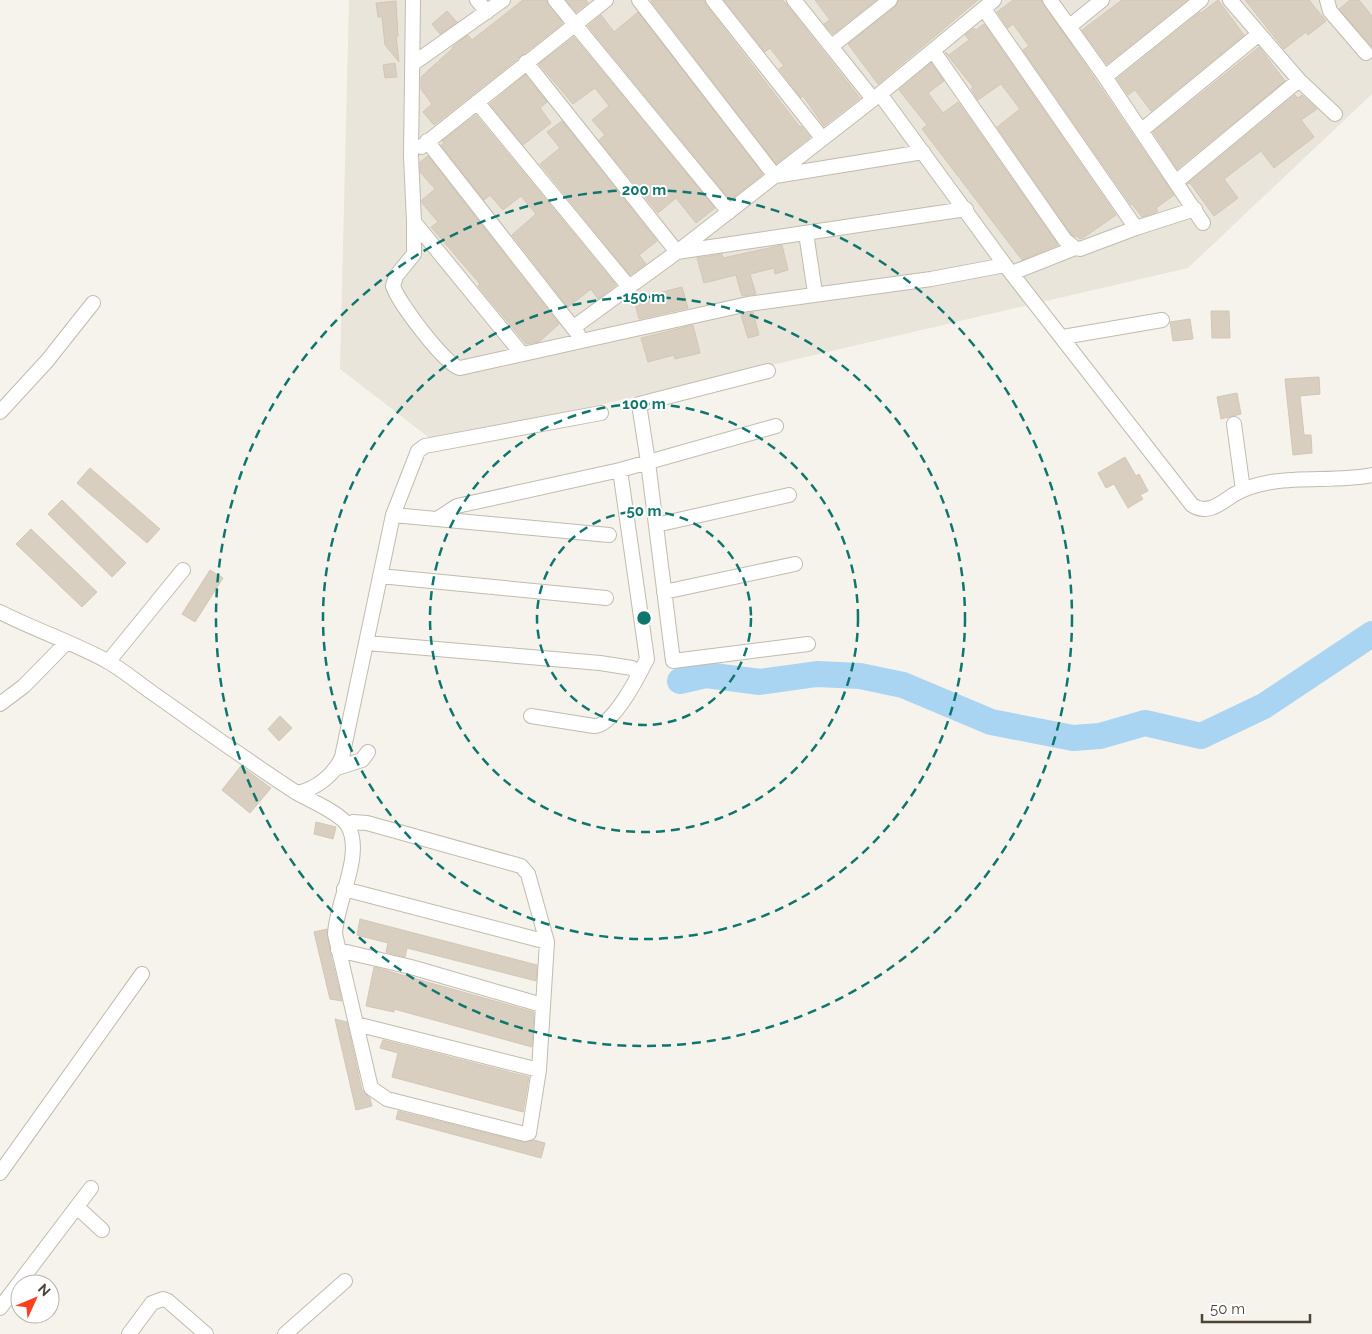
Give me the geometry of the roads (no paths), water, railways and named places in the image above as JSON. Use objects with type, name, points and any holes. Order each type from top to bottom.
[{"type":"street","points":[[413,0],[414,63],[411,156],[414,254],[396,276],[393,286],[422,330],[450,364],[456,368],[748,304],[815,293],[1009,269],[1080,248],[1195,209]]},
{"type":"street","points":[[477,0],[487,12]]},
{"type":"street","points":[[414,63],[504,0]]},
{"type":"street","points":[[555,0],[729,212]]},
{"type":"street","points":[[411,156],[427,141],[606,0]]},
{"type":"street","points":[[640,0],[775,176]]},
{"type":"street","points":[[713,0],[822,138]]},
{"type":"street","points":[[795,0],[923,152],[1009,269],[1192,505],[1197,508],[1210,509],[1243,490],[1278,482],[1372,475]]},
{"type":"street","points":[[832,46],[890,0]]},
{"type":"street","points":[[1050,0],[1142,130],[1204,223]]},
{"type":"street","points":[[1070,26],[1102,0]]},
{"type":"street","points":[[1105,77],[1201,0]]},
{"type":"street","points":[[1230,0],[1299,80],[1335,114]]},
{"type":"street","points":[[1326,0],[1330,11],[1366,53]]},
{"type":"street","points":[[574,327],[729,212],[934,52],[989,4],[1136,228]]},
{"type":"street","points":[[1142,130],[1259,34]]},
{"type":"street","points":[[934,52],[1064,240],[1075,248]]},
{"type":"street","points":[[526,62],[677,252]]},
{"type":"street","points":[[1177,181],[1299,80]]},
{"type":"street","points":[[477,102],[629,287]]},
{"type":"street","points":[[427,141],[574,327],[581,341]]},
{"type":"street","points":[[775,176],[923,152]]},
{"type":"street","points":[[677,252],[966,209]]},
{"type":"street","points":[[414,222],[522,354]]},
{"type":"street","points":[[806,233],[815,293]]},
{"type":"street","points":[[0,412],[47,361],[93,303]]},
{"type":"street","points":[[1063,337],[1162,320]]},
{"type":"street","points":[[768,371],[639,404],[648,462],[672,661],[808,644]]},
{"type":"street","points":[[337,768],[342,756],[393,515],[416,454],[422,448],[601,413]]},
{"type":"street","points":[[1234,424],[1243,490]]},
{"type":"street","points":[[437,519],[457,506],[620,470],[776,426]]},
{"type":"street","points":[[531,716],[602,726],[609,720],[637,678],[646,659],[620,470]]},
{"type":"street","points":[[656,525],[789,495]]},
{"type":"street","points":[[393,515],[609,535]]},
{"type":"street","points":[[664,592],[795,564]]},
{"type":"street","points":[[108,662],[183,570]]},
{"type":"street","points":[[380,576],[606,598]]},
{"type":"street","points":[[0,612],[108,662],[298,793],[341,818],[348,825],[352,848],[351,864],[335,923],[338,950],[371,1088],[380,1096],[526,1134],[531,1131],[539,1070],[548,942],[528,874],[521,866],[367,823],[353,822],[348,825]]},
{"type":"street","points":[[0,704],[24,686],[67,642]]},
{"type":"street","points":[[367,643],[600,663],[632,668],[637,672],[637,678]]},
{"type":"street","points":[[298,793],[310,790],[337,768],[362,760],[368,752]]},
{"type":"street","points":[[344,889],[548,942]]},
{"type":"street","points":[[338,950],[411,967],[542,1006]]},
{"type":"street","points":[[0,1173],[142,974]]},
{"type":"street","points":[[356,1024],[539,1070]]},
{"type":"street","points":[[0,1308],[92,1188]]},
{"type":"street","points":[[77,1207],[102,1230]]},
{"type":"street","points":[[285,1334],[345,1281]]},
{"type":"street","points":[[129,1334],[152,1302],[163,1299],[168,1300],[206,1334]]},
{"type":"waterway","points":[[680,681],[706,675],[760,682],[817,674],[860,676],[903,685],[991,722],[1073,738],[1100,736],[1145,723],[1201,736],[1264,706],[1372,634]]}]
